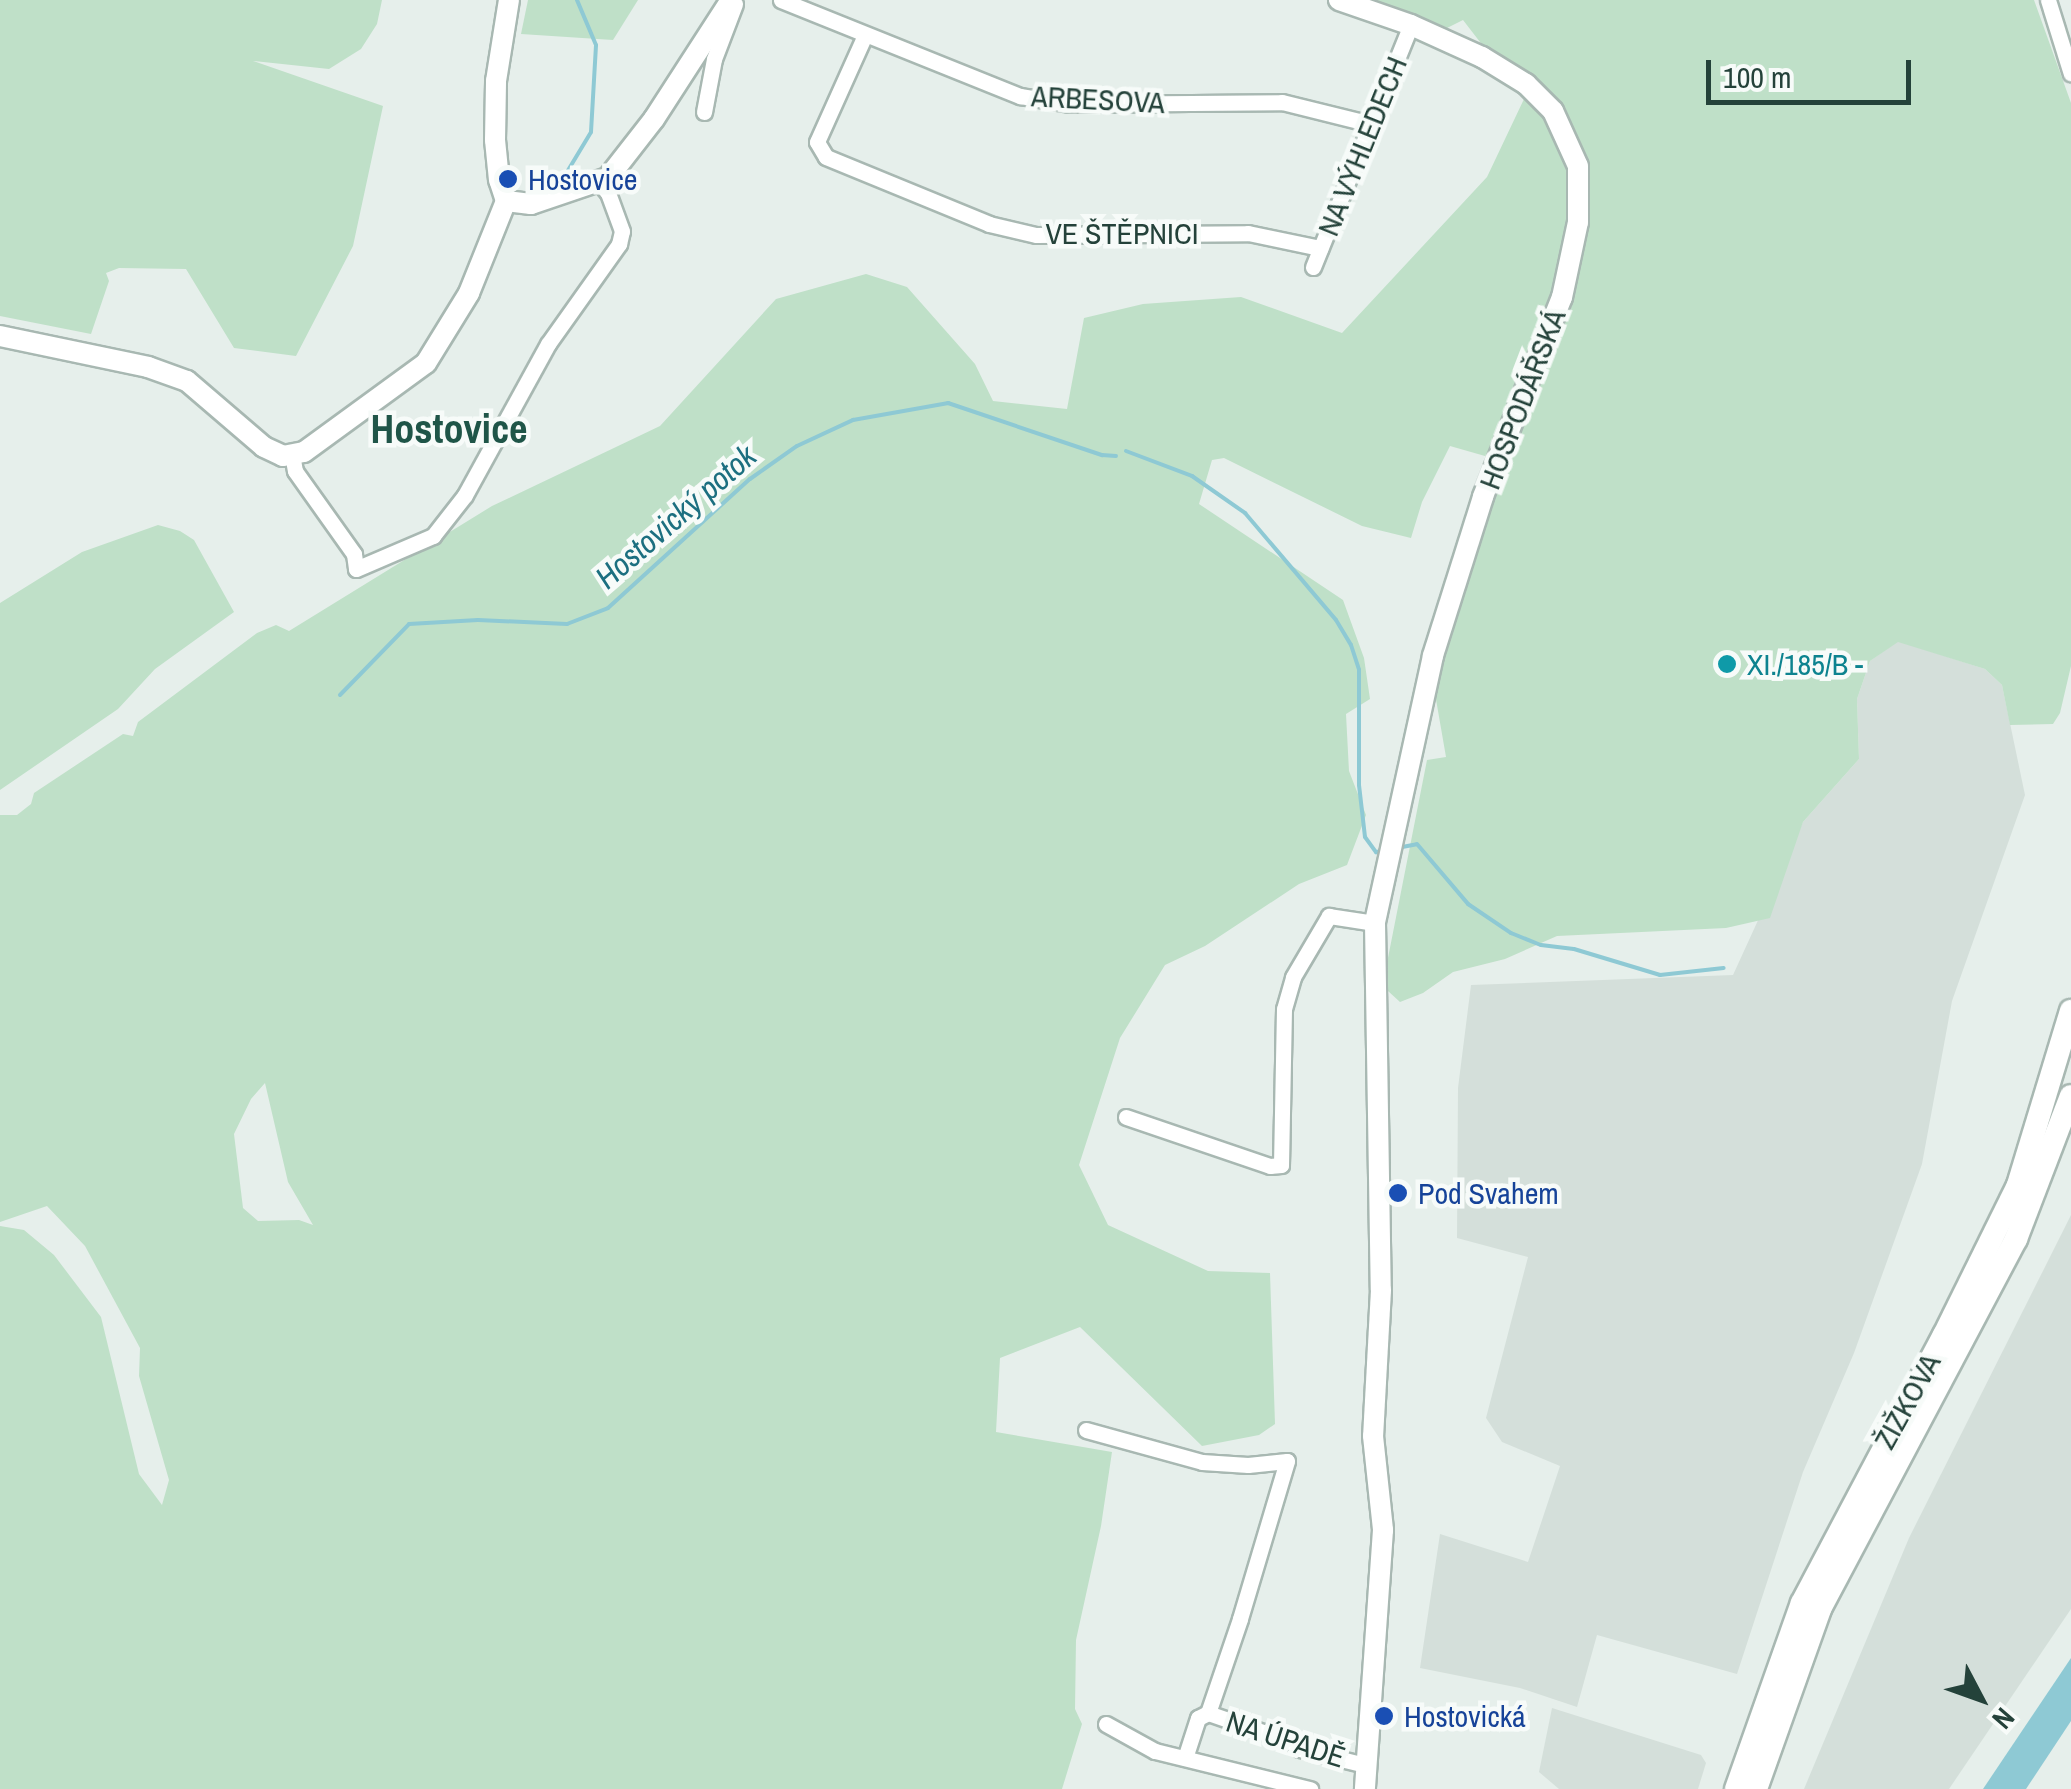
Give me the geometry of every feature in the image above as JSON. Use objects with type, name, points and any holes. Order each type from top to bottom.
[{"type":"main road","name":"ŽIŽKOVA","points":[[1736,1789],[1774,1671],[1802,1603],[1954,1317],[2018,1185],[2071,1010]]},
{"type":"main road","name":"ŽIŽKOVA","points":[[1756,1789],[1820,1608],[2016,1239],[2071,1096]]},
{"type":"street","points":[[0,336],[132,363],[186,381],[264,448],[283,456],[323,442],[426,363],[469,292],[506,201],[499,180],[496,81],[508,0]]},
{"type":"street","points":[[506,201],[531,204],[608,178],[654,119],[733,0]]},
{"type":"street","points":[[704,112],[714,60],[733,0]]},
{"type":"street","name":"ARBESOVA","points":[[781,0],[1020,96],[1070,104],[1282,102],[1371,124]]},
{"type":"street","name":"HOSPODÁŘSKÁ","points":[[1340,0],[1411,25],[1482,57],[1526,84],[1553,111],[1578,166],[1578,222],[1550,332],[1483,497],[1433,656],[1375,924]]},
{"type":"street","points":[[2048,0],[2071,74]]},
{"type":"street","name":"NA VÝHLEDECH","points":[[1313,267],[1411,25]]},
{"type":"street","name":"VE ŠTĚPNICI","points":[[865,35],[816,142],[826,157],[989,224],[1036,235],[1248,233],[1320,248]]},
{"type":"street","points":[[292,454],[295,472],[354,554],[356,569],[410,550],[432,536],[465,495],[548,344],[618,244],[622,231],[608,193],[598,181]]},
{"type":"street","points":[[1126,1117],[1270,1166],[1281,1165],[1284,1010],[1293,977],[1329,916],[1375,924],[1381,1290],[1373,1436],[1383,1530],[1365,1789]]},
{"type":"street","points":[[1086,1430],[1202,1462],[1248,1465],[1287,1460],[1208,1713],[1198,1718],[1185,1758]]},
{"type":"street","name":"NA ÚPADĚ","points":[[1208,1713],[1300,1749],[1365,1765]]},
{"type":"street","points":[[1106,1724],[1155,1751],[1310,1789]]},
{"type":"shaded area","points":[[1898,641],[1985,669],[2002,685],[2025,795],[1952,1001],[1922,1164],[1854,1353],[1803,1472],[1737,1674],[1597,1635],[1577,1707],[1520,1688],[1420,1668],[1440,1534],[1528,1562],[1560,1466],[1502,1442],[1486,1418],[1528,1257],[1457,1238],[1458,1088],[1471,985],[1733,975],[1803,822],[1859,759],[1857,699],[1870,661]]},
{"type":"shaded area","points":[[2071,1215],[2071,1609],[1949,1789],[1804,1789],[1909,1538]]},
{"type":"shaded area","points":[[1552,1708],[1701,1755],[1706,1763],[1698,1789],[1559,1789],[1539,1772]]},
{"type":"green space","points":[[0,0],[382,0],[377,24],[361,49],[329,69],[253,61],[383,106],[353,246],[296,356],[234,348],[186,269],[119,268],[106,273],[109,281],[91,334],[0,316]]},
{"type":"green space","points":[[528,0],[638,0],[613,40],[521,34]]},
{"type":"green space","points":[[1371,0],[2034,0],[2071,103],[2071,666],[2060,713],[2053,724],[2010,725],[2002,685],[1985,669],[1898,642],[1870,661],[1857,699],[1859,759],[1803,822],[1770,918],[1726,928],[1557,936],[1505,959],[1453,972],[1423,993],[1400,1002],[1388,991],[1386,968],[1427,760],[1446,757],[1434,688],[1506,462],[1450,446],[1422,502],[1411,538],[1362,526],[1224,458],[1212,460],[1199,504],[1343,600],[1364,658],[1370,699],[1346,714],[1349,771],[1366,815],[1347,865],[1299,884],[1205,946],[1165,965],[1120,1038],[1079,1165],[1108,1225],[1208,1271],[1270,1273],[1275,1424],[1259,1435],[1202,1446],[1080,1327],[1000,1358],[996,1432],[1112,1452],[1101,1526],[1076,1640],[1075,1709],[1082,1724],[1062,1789],[0,1789],[0,1226],[24,1230],[54,1255],[101,1317],[139,1474],[162,1505],[169,1480],[139,1376],[140,1348],[85,1246],[47,1206],[0,1222],[0,815],[17,815],[31,804],[34,793],[123,734],[133,736],[138,722],[257,633],[276,625],[289,631],[492,506],[660,426],[776,299],[866,274],[907,287],[975,364],[993,401],[1067,409],[1084,318],[1143,304],[1241,297],[1342,333],[1487,177],[1524,99],[1463,20],[1445,29]],"holes":[[[265,1083],[288,1182],[313,1225],[299,1220],[258,1221],[243,1208],[234,1134],[251,1099]]]},
{"type":"green space","points":[[158,525],[194,540],[234,612],[155,669],[118,709],[0,790],[0,603],[82,552]]},
{"type":"water","points":[[2071,1658],[2071,1721],[2026,1789],[1983,1789]]},
{"type":"waterway","points":[[564,177],[591,132],[596,45],[577,0]]},
{"type":"waterway","name":"Hostovický potok","points":[[340,695],[409,624],[478,620],[567,624],[608,608],[750,479],[797,446],[853,420],[948,403],[1102,455],[1116,456]]},
{"type":"waterway","name":"Hostovický potok","points":[[1126,451],[1192,476],[1245,513],[1336,620],[1351,645],[1359,670],[1359,785],[1365,837],[1376,852],[1383,851]]},
{"type":"waterway","name":"Hostovický potok","points":[[1397,848],[1417,844],[1468,904],[1511,933],[1541,945],[1574,949],[1660,975],[1724,968]]},
{"type":"place","name":"Hostovice","points":[[508,179]]},
{"type":"place","name":"XI./185/B -","points":[[1727,664]]},
{"type":"place","name":"Pod Svahem","points":[[1398,1193]]},
{"type":"place","name":"Hostovická","points":[[1384,1716]]},
{"type":"district","name":"Hostovice","points":[[449,429]]}]
